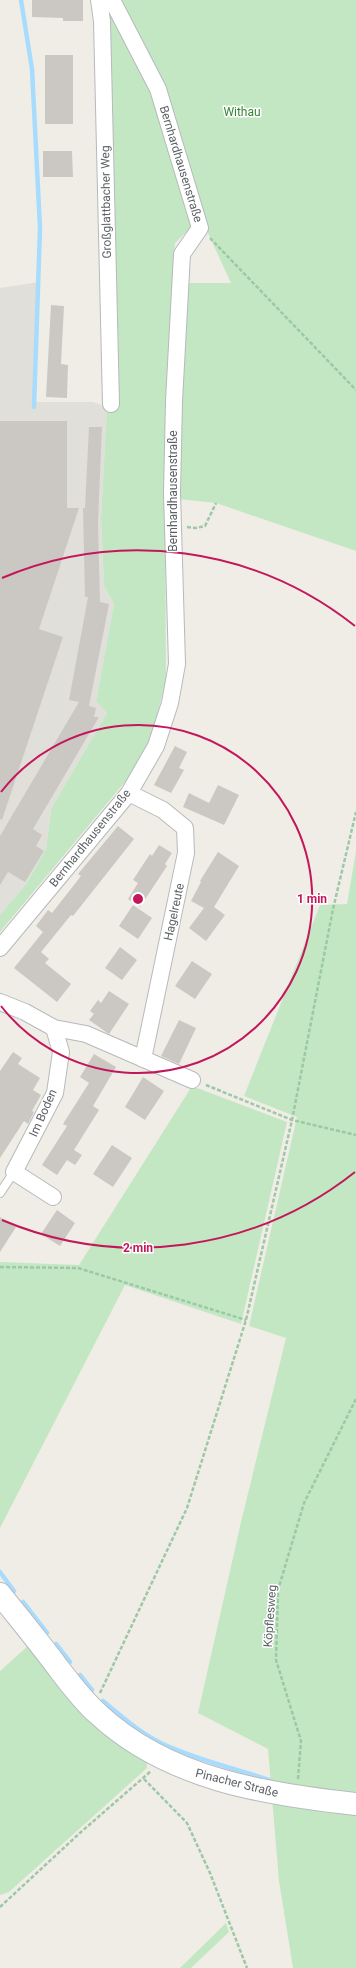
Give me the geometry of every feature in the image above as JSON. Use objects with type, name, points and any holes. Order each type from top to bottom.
[{"type":"street","name":"Großglattbacher Weg","points":[[99,0],[102,21],[111,404]]},
{"type":"street","name":"Bernhardhausenstraße","points":[[0,948],[129,794],[156,746],[170,703],[177,664],[172,493],[174,394],[182,254],[200,228],[158,89],[112,0]]},
{"type":"street","name":"Hagelreute","points":[[129,794],[164,810],[185,828],[186,854],[143,1059]]},
{"type":"street","points":[[0,1002],[25,1012],[54,1028],[86,1034],[192,1080]]},
{"type":"street","name":"Im Boden","points":[[14,1172],[55,1092],[61,1052],[54,1028]]},
{"type":"street","points":[[14,1172],[53,1197]]},
{"type":"street","name":"Pinacher Straße","points":[[0,1594],[75,1689],[97,1713],[127,1738],[164,1759],[192,1772],[232,1784],[297,1797],[356,1804]]},
{"type":"lane","name":"Im Boden","points":[[0,1193],[14,1172]]},
{"type":"path","points":[[200,228],[356,390]]},
{"type":"path","points":[[196,528],[205,526],[216,503]]},
{"type":"path","points":[[106,1682],[187,1508],[246,1320],[292,1120],[332,910],[356,812]]},
{"type":"path","points":[[192,1080],[292,1120],[356,1135]]},
{"type":"path","points":[[0,1267],[78,1268],[246,1320]]},
{"type":"path","name":"Köpflesweg","points":[[297,1797],[301,1741],[276,1660],[278,1590],[304,1503],[356,1400]]},
{"type":"path","points":[[0,1907],[81,1832],[144,1779],[164,1759]]},
{"type":"path","points":[[144,1779],[187,1823],[210,1874],[247,1968]]},
{"type":"shaded area","points":[[39,282],[39,327],[33,402],[93,402],[107,407],[101,518],[104,586],[114,604],[96,700],[107,713],[51,809],[46,850],[26,884],[0,915],[0,288]]},
{"type":"green space","name":"Withau","points":[[102,0],[356,0],[356,551],[216,503],[178,499],[187,283],[231,283],[201,218],[175,243],[172,285],[165,513],[166,680],[149,747],[129,777],[0,932],[0,915],[26,884],[46,850],[51,809],[107,713],[96,701],[114,604],[104,586],[101,518],[107,407]]},
{"type":"green space","points":[[356,851],[356,1968],[293,1968],[279,1881],[268,1749],[198,1713],[241,1522],[286,1338],[249,1326],[297,1117],[244,1096],[320,905],[347,904]]},
{"type":"green space","points":[[192,1086],[287,1122],[241,1324],[125,1285],[0,1528],[0,1262],[79,1265]]},
{"type":"green space","points":[[30,1644],[147,1762],[147,1768],[9,1892],[0,1895],[0,1671]]},
{"type":"green space","points":[[226,1923],[229,1932],[191,1968],[180,1968]]},
{"type":"building","points":[[32,0],[83,0],[83,21],[63,21],[63,18],[32,17]]},
{"type":"building","points":[[45,55],[73,55],[73,124],[45,124]]},
{"type":"building","points":[[43,151],[72,151],[73,177],[43,177]]},
{"type":"building","points":[[51,305],[64,306],[61,364],[68,365],[67,398],[46,397]]},
{"type":"building","points":[[0,421],[67,421],[67,508],[79,508],[39,629],[63,637],[2,820],[0,819]]},
{"type":"building","points":[[89,427],[102,427],[98,523],[100,602],[109,604],[89,706],[96,708],[94,717],[99,717],[33,829],[42,835],[36,846],[44,851],[25,882],[8,872],[0,885],[0,836],[79,702],[69,700],[88,597],[85,597],[83,508],[85,508]]},
{"type":"building","points":[[175,746],[187,752],[179,768],[184,770],[171,793],[154,785]]},
{"type":"building","points":[[218,785],[239,795],[224,825],[183,807],[189,793],[209,803]]},
{"type":"building","points":[[118,826],[134,839],[73,916],[71,915],[41,952],[49,959],[45,963],[71,984],[57,1002],[14,968],[43,932],[36,926],[48,910],[52,913],[81,876],[78,874]]},
{"type":"building","points":[[159,845],[172,853],[165,864],[167,866],[140,907],[128,899],[138,883],[133,880],[150,854],[152,856]]},
{"type":"building","points":[[218,852],[239,866],[214,907],[225,915],[206,941],[189,928],[204,908],[191,901],[201,882],[200,881]]},
{"type":"building","points":[[133,905],[152,918],[138,939],[119,926]]},
{"type":"building","points":[[120,947],[137,960],[122,980],[105,968]]},
{"type":"building","points":[[192,961],[212,974],[195,999],[175,986]]},
{"type":"building","points":[[109,991],[129,1004],[109,1034],[89,1020],[94,1014],[90,1011],[98,1000],[101,1003]]},
{"type":"building","points":[[179,1020],[196,1028],[179,1064],[161,1056]]},
{"type":"building","points":[[13,1052],[22,1058],[18,1064],[40,1078],[33,1090],[41,1095],[32,1111],[34,1112],[28,1124],[24,1121],[0,1158],[0,1071]]},
{"type":"building","points":[[94,1054],[116,1067],[93,1106],[99,1110],[74,1150],[82,1155],[75,1165],[67,1160],[57,1175],[42,1165],[67,1126],[63,1124],[89,1083],[80,1077]]},
{"type":"building","points":[[143,1077],[164,1091],[145,1120],[125,1107]]},
{"type":"building","points":[[112,1145],[132,1158],[113,1187],[93,1174]]},
{"type":"building","points":[[57,1210],[75,1223],[60,1246],[41,1234]]},
{"type":"building","points":[[0,1217],[16,1227],[0,1252]]},
{"type":"waterway","points":[[21,0],[32,69],[40,228],[34,407]]},
{"type":"waterway","points":[[0,1572],[14,1591]]},
{"type":"waterway","points":[[23,1602],[47,1633]]},
{"type":"waterway","points":[[56,1644],[70,1662]]},
{"type":"waterway","points":[[80,1675],[92,1690]]},
{"type":"waterway","points":[[103,1701],[139,1730],[163,1744],[202,1759],[269,1780]]}]
